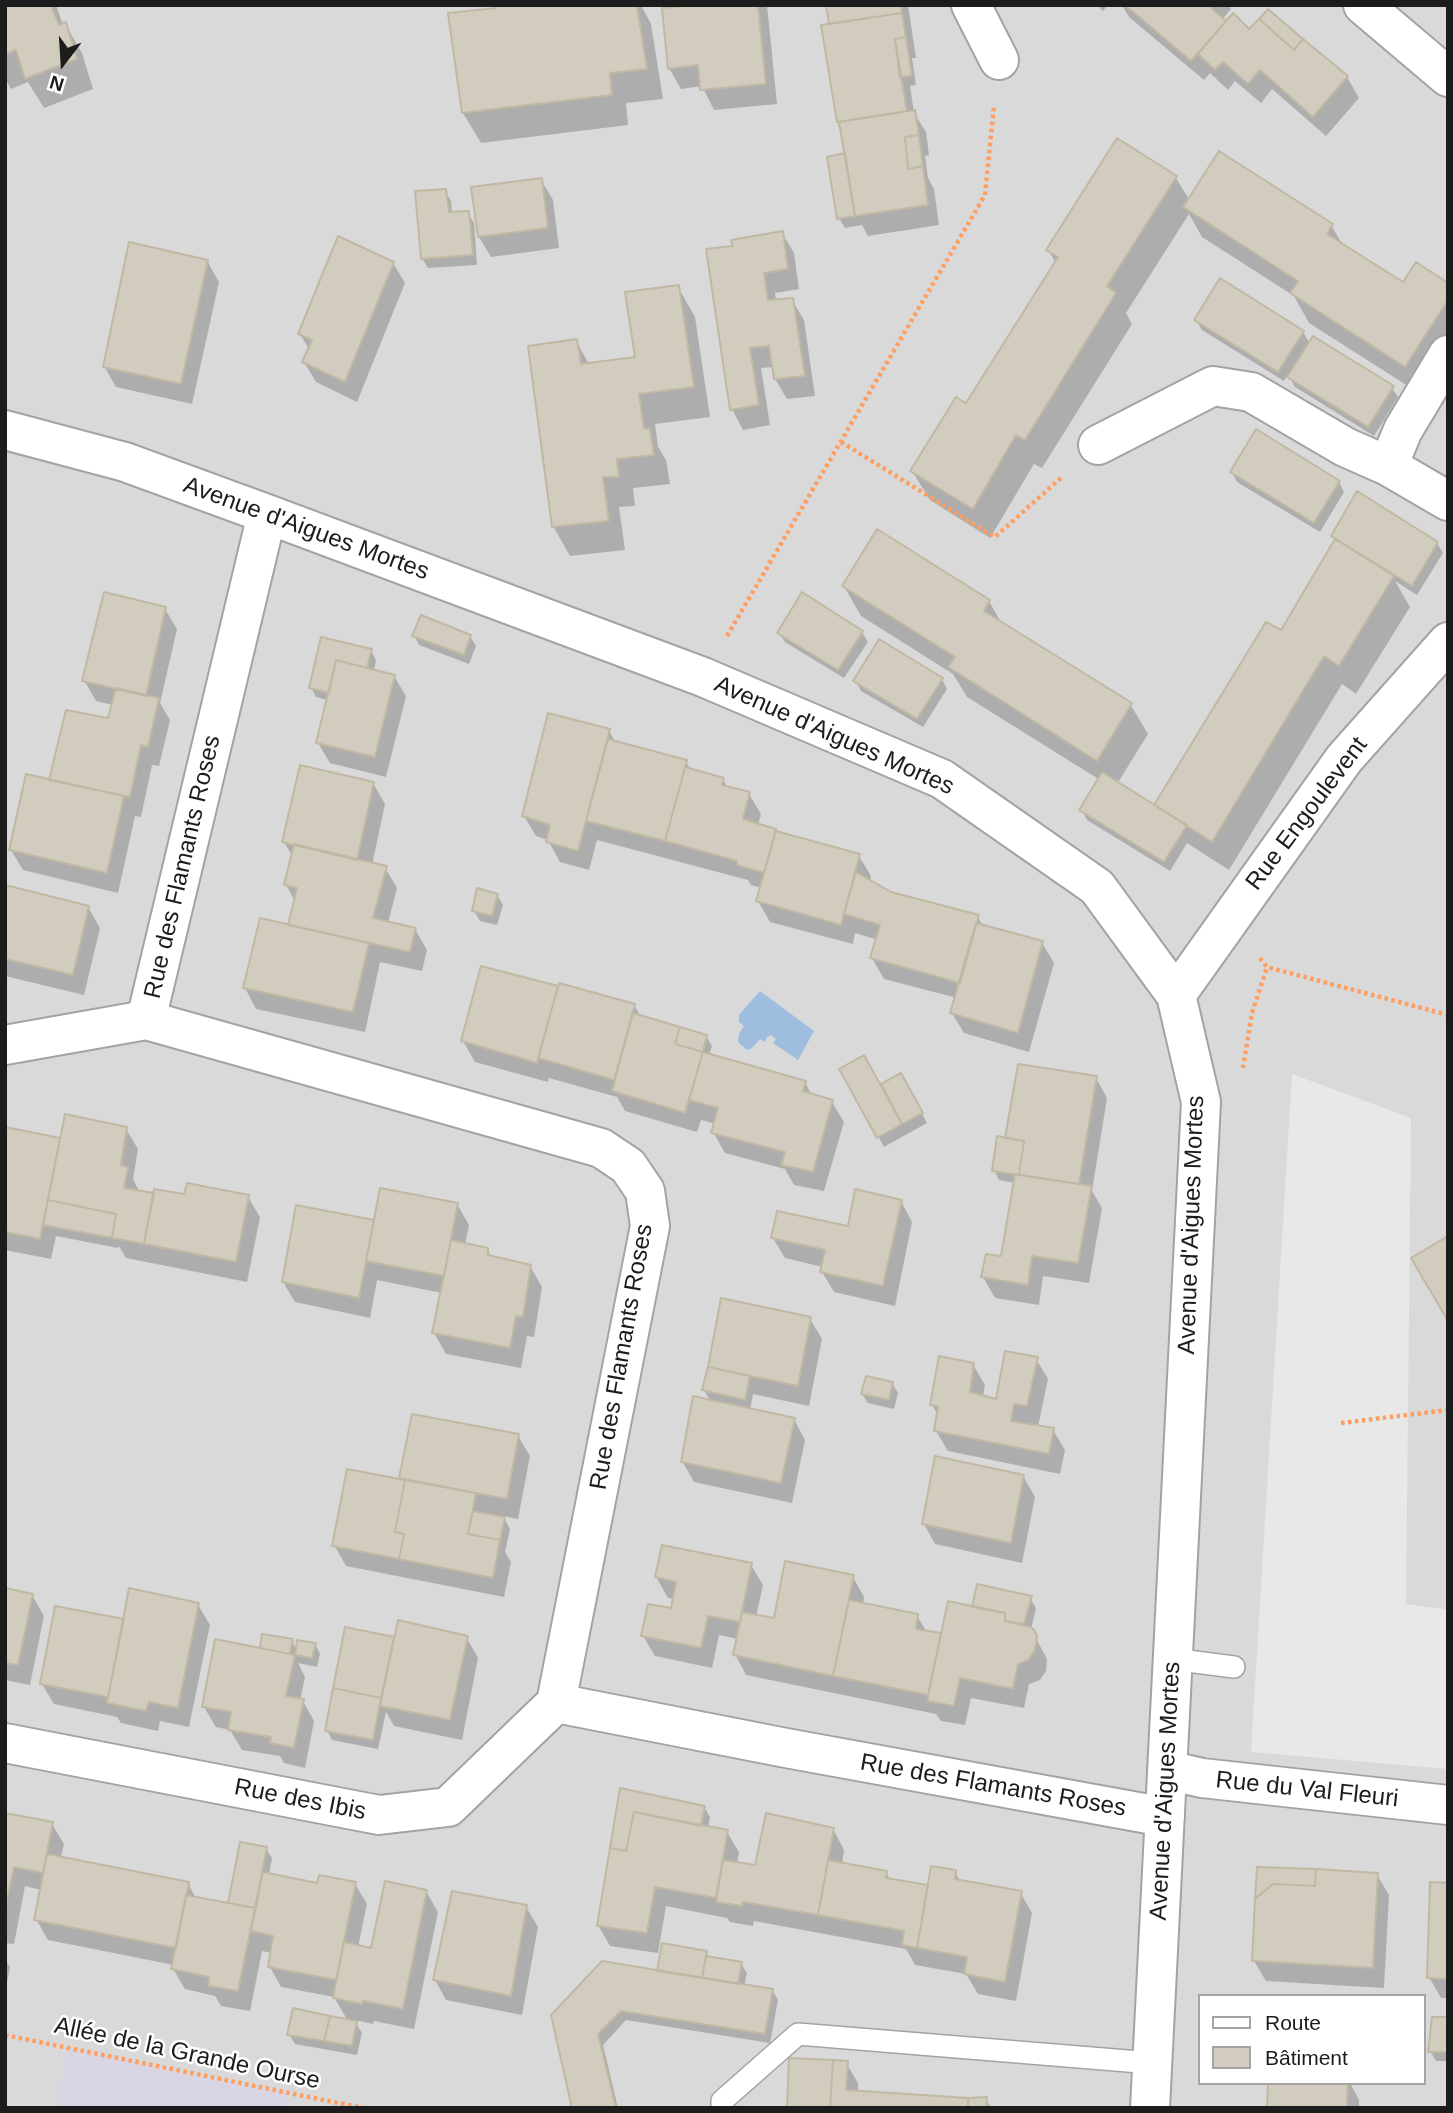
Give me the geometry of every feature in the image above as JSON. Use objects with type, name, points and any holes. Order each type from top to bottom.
[{"type":"street","points":[[971,5],[999,60]]},
{"type":"street","points":[[1363,5],[1448,77]]},
{"type":"street","points":[[1388,466],[1403,430],[1448,355]]},
{"type":"street","points":[[1098,445],[1213,386],[1251,392],[1345,447],[1388,466],[1448,501]]},
{"type":"street","name":"Avenue d'Aigues Mortes","points":[[5,430],[125,462],[267,514],[704,677],[942,779],[1097,887],[1176,995],[1201,1101],[1150,2108]]},
{"type":"street","name":"Rue des Flamants Roses","points":[[267,514],[146,1020],[601,1149],[628,1166],[645,1191],[650,1226],[556,1703],[1165,1817]]},
{"type":"street","name":"Rue Engoulevent","points":[[1176,995],[1344,759],[1448,642]]},
{"type":"street","points":[[5,1045],[146,1020]]},
{"type":"street","name":"Rue des Ibis","points":[[5,1743],[379,1815],[448,1807],[556,1703]]},
{"type":"street","name":"Rue du Val Fleuri","points":[[1167,1770],[1202,1778],[1448,1805]]},
{"type":"lane","points":[[1172,1659],[1234,1667]]},
{"type":"lane","points":[[722,2108],[722,2101],[798,2034],[1152,2063]]},
{"type":"path","points":[[704,677],[985,195],[999,60]]},
{"type":"path","points":[[841,442],[995,537],[1098,445]]},
{"type":"path","points":[[1267,967],[1448,1015]]},
{"type":"path","points":[[1341,1423],[1448,1410]]},
{"type":"path","name":"Allée de la Grande Ourse","points":[[5,2035],[363,2108]]},
{"type":"shaded area","points":[[5,5],[1448,5],[1448,2108],[5,2108]]},
{"type":"shaded area","points":[[1292,1074],[1411,1118],[1406,1604],[1448,1610],[1448,1769],[1251,1752]]},
{"type":"shaded area","points":[[68,2048],[287,2093],[284,2108],[55,2108]]},
{"type":"water","points":[[760,991],[814,1031],[798,1060],[773,1043],[776,1039],[771,1035],[765,1042],[760,1039],[747,1050],[738,1042],[744,1026],[739,1022],[739,1015]]},
{"type":"building","points":[[5,5],[51,5],[59,25],[66,22],[77,59],[25,79],[16,50],[5,55]]},
{"type":"building","points":[[496,5],[637,5],[647,69],[610,73],[612,95],[462,113],[448,13],[496,8]]},
{"type":"building","points":[[758,5],[766,84],[700,90],[698,65],[668,69],[662,8]]},
{"type":"building","points":[[826,5],[901,5],[902,13],[829,24]]},
{"type":"building","points":[[1125,5],[1208,5],[1226,21],[1191,61]]},
{"type":"building","points":[[1268,9],[1303,39],[1294,50],[1259,19]]},
{"type":"building","points":[[902,13],[906,37],[895,39],[907,111],[837,122],[821,25]]},
{"type":"building","points":[[1233,13],[1249,29],[1259,19],[1294,50],[1303,39],[1348,76],[1313,117],[1260,70],[1248,84],[1223,62],[1215,70],[1198,54]]},
{"type":"building","points":[[906,37],[912,76],[900,77],[895,39]]},
{"type":"building","points":[[915,110],[919,135],[905,137],[908,169],[923,166],[928,205],[855,216],[839,122]]},
{"type":"building","points":[[919,135],[923,166],[908,169],[905,137]]},
{"type":"building","points":[[1117,138],[1177,176],[1107,286],[1116,293],[1025,440],[1016,435],[973,509],[910,471],[956,397],[966,403],[1058,257],[1046,250]]},
{"type":"building","points":[[1219,151],[1333,224],[1327,234],[1403,282],[1416,262],[1448,283],[1448,300],[1405,367],[1290,293],[1298,281],[1183,207]]},
{"type":"building","points":[[845,153],[855,216],[837,219],[827,157]]},
{"type":"building","points":[[542,178],[548,228],[478,237],[471,187]]},
{"type":"building","points":[[446,189],[449,212],[469,211],[473,255],[421,259],[415,191]]},
{"type":"building","points":[[783,231],[788,269],[764,273],[768,300],[793,298],[805,376],[774,379],[769,346],[750,348],[759,405],[730,410],[706,249],[733,246],[731,240]]},
{"type":"building","points":[[338,236],[394,262],[345,382],[302,362],[312,340],[298,334]]},
{"type":"building","points":[[129,242],[208,260],[181,384],[103,367]]},
{"type":"building","points":[[1220,278],[1304,331],[1278,372],[1194,320]]},
{"type":"building","points":[[679,285],[694,387],[639,394],[644,428],[650,429],[654,455],[617,459],[619,477],[603,477],[609,521],[552,527],[528,346],[577,339],[581,364],[635,357],[625,292]]},
{"type":"building","points":[[1313,336],[1394,386],[1368,427],[1287,377]]},
{"type":"building","points":[[1256,429],[1340,481],[1314,523],[1230,472]]},
{"type":"building","points":[[1357,491],[1438,542],[1412,586],[1331,536]]},
{"type":"building","points":[[877,529],[990,600],[984,611],[1132,703],[1097,761],[948,667],[955,657],[842,586]]},
{"type":"building","points":[[1335,539],[1394,576],[1339,666],[1324,656],[1212,842],[1154,805],[1266,622],[1281,630]]},
{"type":"building","points":[[104,592],[166,607],[146,696],[82,681]]},
{"type":"building","points":[[802,592],[863,631],[838,670],[777,633]]},
{"type":"building","points":[[421,615],[471,635],[464,655],[412,636]]},
{"type":"building","points":[[321,637],[372,649],[367,668],[336,660],[329,693],[309,688]]},
{"type":"building","points":[[879,639],[943,678],[917,719],[853,681]]},
{"type":"building","points":[[336,660],[395,675],[375,757],[316,743]]},
{"type":"building","points":[[116,688],[159,698],[148,747],[141,745],[130,797],[49,780],[66,710],[108,718]]},
{"type":"building","points":[[548,713],[610,729],[578,851],[546,842],[550,825],[522,816]]},
{"type":"building","points":[[608,739],[687,760],[665,841],[586,821]]},
{"type":"building","points":[[300,765],[374,782],[357,860],[282,842]]},
{"type":"building","points":[[685,767],[724,778],[722,785],[750,792],[743,819],[776,829],[764,873],[737,865],[737,861],[665,841]]},
{"type":"building","points":[[1102,772],[1187,825],[1164,862],[1079,810]]},
{"type":"building","points":[[26,774],[124,796],[107,873],[9,850]]},
{"type":"building","points":[[776,831],[860,854],[841,925],[756,901]]},
{"type":"building","points":[[294,844],[387,866],[373,918],[416,928],[410,952],[288,925],[297,888],[284,885]]},
{"type":"building","points":[[856,872],[891,892],[979,915],[960,983],[870,958],[880,925],[844,914]]},
{"type":"building","points":[[5,885],[89,906],[73,975],[5,959]]},
{"type":"building","points":[[477,888],[498,894],[492,916],[472,911]]},
{"type":"building","points":[[260,918],[369,943],[353,1012],[243,988]]},
{"type":"building","points":[[976,923],[1043,941],[1018,1033],[950,1013]]},
{"type":"building","points":[[481,966],[558,986],[537,1063],[461,1041]]},
{"type":"building","points":[[559,983],[635,1004],[614,1080],[538,1058]]},
{"type":"building","points":[[633,1013],[680,1027],[675,1044],[703,1052],[685,1113],[612,1091]]},
{"type":"building","points":[[680,1027],[707,1035],[703,1052],[675,1044]]},
{"type":"building","points":[[703,1052],[806,1081],[803,1091],[833,1100],[813,1172],[781,1165],[785,1152],[711,1133],[718,1108],[689,1100]]},
{"type":"building","points":[[864,1055],[902,1124],[877,1138],[839,1069]]},
{"type":"building","points":[[1018,1064],[1097,1076],[1079,1184],[1019,1175],[1024,1141],[1005,1138]]},
{"type":"building","points":[[901,1073],[923,1113],[902,1124],[881,1084]]},
{"type":"building","points":[[65,1114],[127,1127],[121,1165],[128,1167],[124,1188],[154,1193],[144,1244],[112,1238],[116,1214],[48,1200]]},
{"type":"building","points":[[5,1127],[60,1138],[40,1239],[5,1232]]},
{"type":"building","points":[[997,1136],[1024,1141],[1019,1175],[992,1171]]},
{"type":"building","points":[[1015,1174],[1092,1186],[1078,1263],[1032,1256],[1028,1285],[981,1277],[986,1254],[1001,1256]]},
{"type":"building","points":[[187,1183],[249,1195],[236,1262],[144,1244],[154,1189],[184,1194]]},
{"type":"building","points":[[380,1188],[458,1203],[444,1276],[366,1261]]},
{"type":"building","points":[[855,1189],[902,1200],[883,1286],[820,1272],[825,1250],[771,1238],[777,1211],[848,1226]]},
{"type":"building","points":[[48,1200],[116,1214],[112,1238],[43,1225]]},
{"type":"building","points":[[296,1205],[374,1220],[359,1298],[282,1282]]},
{"type":"building","points":[[1448,1236],[1448,1321],[1411,1258]]},
{"type":"building","points":[[451,1240],[488,1248],[488,1255],[531,1265],[523,1317],[516,1316],[510,1348],[432,1333]]},
{"type":"building","points":[[721,1298],[811,1317],[798,1386],[708,1367]]},
{"type":"building","points":[[1005,1351],[1038,1357],[1027,1406],[1014,1404],[1011,1421],[1054,1428],[1049,1454],[934,1431],[938,1406],[930,1405],[939,1356],[974,1363],[970,1392],[996,1399]]},
{"type":"building","points":[[708,1367],[750,1376],[745,1400],[702,1390]]},
{"type":"building","points":[[866,1376],[893,1382],[889,1400],[861,1394]]},
{"type":"building","points":[[693,1396],[795,1418],[781,1483],[681,1462]]},
{"type":"building","points":[[412,1414],[519,1434],[507,1499],[399,1478]]},
{"type":"building","points":[[935,1456],[1024,1475],[1011,1543],[922,1524]]},
{"type":"building","points":[[347,1469],[405,1480],[395,1532],[404,1534],[399,1559],[332,1546]]},
{"type":"building","points":[[405,1480],[476,1493],[468,1534],[500,1540],[493,1578],[399,1559],[404,1534],[395,1532]]},
{"type":"building","points":[[473,1511],[505,1517],[500,1540],[468,1534]]},
{"type":"building","points":[[662,1545],[752,1563],[740,1622],[708,1616],[701,1648],[641,1636],[648,1604],[671,1608],[676,1582],[655,1577]]},
{"type":"building","points":[[785,1561],[854,1575],[833,1676],[733,1655],[742,1612],[774,1618]]},
{"type":"building","points":[[977,1584],[1032,1596],[1024,1624],[1005,1621],[1005,1613],[972,1607]]},
{"type":"building","points":[[5,1588],[33,1594],[18,1665],[5,1663]]},
{"type":"building","points":[[129,1588],[199,1603],[178,1708],[149,1702],[146,1711],[107,1703]]},
{"type":"building","points":[[849,1600],[918,1614],[916,1629],[941,1633],[928,1695],[833,1676]]},
{"type":"building","points":[[948,1601],[1005,1613],[1005,1621],[1031,1627],[1035,1631],[1035,1650],[1028,1660],[1018,1664],[1013,1689],[960,1678],[954,1706],[927,1701]]},
{"type":"building","points":[[55,1606],[124,1619],[108,1697],[40,1684]]},
{"type":"building","points":[[398,1620],[468,1636],[450,1720],[380,1706]]},
{"type":"building","points":[[345,1627],[394,1637],[381,1698],[333,1688]]},
{"type":"building","points":[[262,1634],[293,1639],[290,1654],[260,1648]]},
{"type":"building","points":[[215,1639],[295,1655],[286,1696],[304,1699],[294,1748],[270,1743],[271,1737],[228,1730],[231,1712],[202,1707]]},
{"type":"building","points":[[297,1640],[316,1643],[312,1658],[295,1655]]},
{"type":"building","points":[[333,1688],[381,1698],[373,1740],[325,1731]]},
{"type":"building","points":[[620,1788],[705,1806],[701,1826],[634,1812],[626,1851],[610,1848]]},
{"type":"building","points":[[634,1812],[728,1830],[716,1898],[655,1887],[647,1933],[597,1926],[610,1848],[626,1851]]},
{"type":"building","points":[[5,1813],[53,1822],[43,1873],[14,1867],[5,1911]]},
{"type":"building","points":[[766,1813],[834,1828],[818,1915],[743,1902],[742,1906],[716,1902],[723,1860],[755,1865]]},
{"type":"building","points":[[240,1842],[267,1847],[255,1908],[228,1903]]},
{"type":"building","points":[[47,1854],[189,1882],[176,1948],[34,1920]]},
{"type":"building","points":[[828,1860],[887,1871],[886,1878],[928,1885],[917,1948],[902,1945],[904,1931],[818,1915]]},
{"type":"building","points":[[931,1866],[956,1870],[955,1879],[1022,1891],[1005,1982],[964,1974],[967,1957],[917,1948]]},
{"type":"building","points":[[1257,1867],[1316,1869],[1315,1886],[1273,1884],[1255,1899]]},
{"type":"building","points":[[1316,1869],[1378,1873],[1373,1968],[1252,1961],[1255,1899],[1273,1884],[1315,1886]]},
{"type":"building","points":[[263,1872],[317,1883],[319,1875],[356,1882],[336,1980],[268,1967],[273,1936],[251,1931]]},
{"type":"building","points":[[385,1881],[427,1890],[403,2009],[333,1998],[344,1942],[371,1948]]},
{"type":"building","points":[[1430,1882],[1448,1883],[1448,1979],[1427,1978]]},
{"type":"building","points":[[452,1891],[527,1905],[511,1996],[433,1980]]},
{"type":"building","points":[[186,1895],[255,1908],[238,1991],[208,1986],[209,1977],[171,1969]]},
{"type":"building","points":[[662,1943],[707,1951],[702,1978],[657,1971]]},
{"type":"building","points":[[706,1956],[742,1962],[738,1984],[702,1978]]},
{"type":"building","points":[[602,1961],[773,1989],[765,2034],[621,2011],[598,2034],[616,2108],[572,2108],[551,2015]]},
{"type":"building","points":[[293,2008],[330,2016],[324,2041],[287,2035]]},
{"type":"building","points":[[330,2016],[357,2021],[352,2046],[324,2041]]},
{"type":"building","points":[[1432,2017],[1448,2017],[1448,2052],[1428,2052]]},
{"type":"building","points":[[789,2058],[833,2060],[830,2108],[787,2108]]},
{"type":"building","points":[[833,2060],[848,2061],[846,2090],[968,2098],[968,2108],[830,2108]]},
{"type":"building","points":[[1268,2085],[1348,2085],[1347,2108],[1267,2108]]},
{"type":"building","points":[[987,2097],[986,2108],[968,2108],[968,2098]]}]
